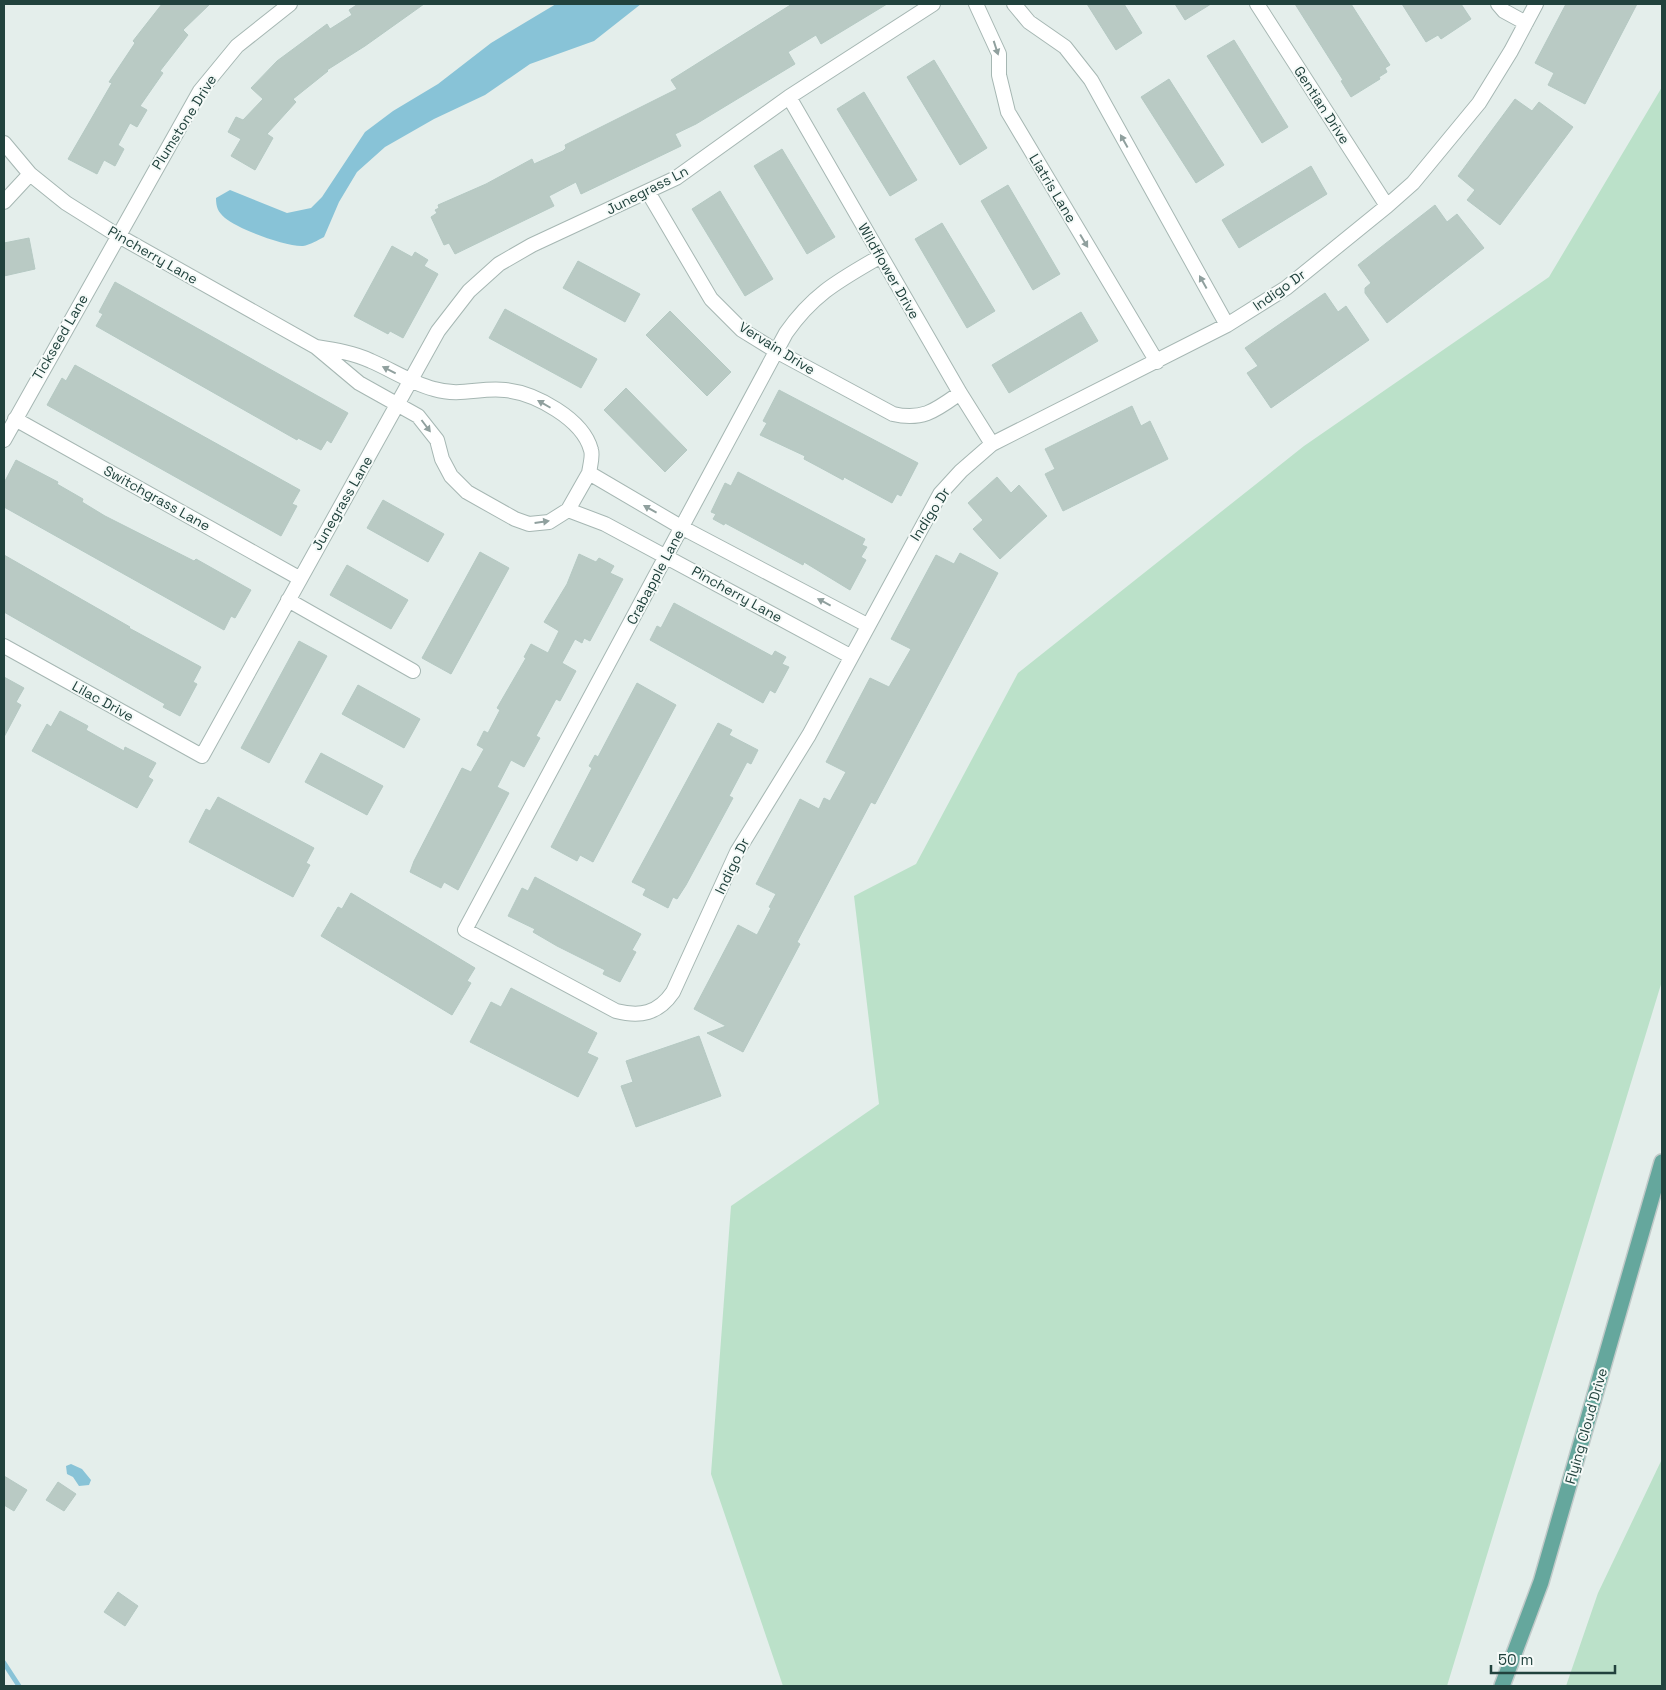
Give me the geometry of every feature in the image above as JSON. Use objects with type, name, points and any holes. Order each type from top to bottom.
[{"type":"main road","name":"Flying Cloud Drive","points":[[1502,1686],[1541,1582],[1662,1162]]},
{"type":"street","name":"Plumstone Drive","points":[[117,235],[200,90],[237,46],[290,4]]},
{"type":"street","name":"Junegrass Ln","points":[[398,405],[451,311],[469,291],[499,264],[532,245],[648,192],[696,165],[789,97],[933,4]]},
{"type":"street","name":"Liatris Lane","points":[[976,4],[999,54],[999,75],[1008,112],[1157,362]]},
{"type":"street","points":[[1014,4],[1029,22],[1065,47],[1091,80],[1227,325]]},
{"type":"street","name":"Gentian Drive","points":[[1257,4],[1387,206]]},
{"type":"street","points":[[1498,4],[1504,11],[1526,23]]},
{"type":"street","name":"Indigo Dr","points":[[465,930],[616,1011],[632,1015],[649,1012],[664,1004],[697,944],[737,852],[809,735],[850,656],[940,494],[961,471],[992,444],[1227,325],[1286,288],[1387,206],[1413,183],[1458,132],[1479,104],[1536,4]]},
{"type":"street","name":"Wildflower Drive","points":[[789,97],[960,393],[992,444]]},
{"type":"street","name":"Pincherry Lane","points":[[4,143],[30,174],[66,203],[117,235],[316,347],[359,383],[418,416],[437,440],[442,459],[451,476],[467,492],[515,519],[530,524],[550,522],[568,510],[589,473],[592,452],[584,434],[572,420],[524,393],[503,389],[465,394],[434,390],[370,360],[343,351],[316,347]]},
{"type":"street","points":[[4,202],[30,174]]},
{"type":"street","name":"Vervain Drive","points":[[648,192],[711,299],[742,330],[776,351],[893,414],[909,418],[932,412],[960,393]]},
{"type":"street","name":"Tickseed Lane","points":[[4,440],[117,235]]},
{"type":"street","name":"Crabapple Lane","points":[[465,930],[776,351],[810,302],[854,271],[881,256]]},
{"type":"street","name":"Junegrass Lane","points":[[202,756],[299,578],[398,405]]},
{"type":"street","name":"Switchgrass Lane","points":[[15,419],[299,578]]},
{"type":"street","points":[[589,473],[681,527],[867,625]]},
{"type":"street","name":"Pincherry Lane","points":[[568,510],[605,524],[667,556],[850,656]]},
{"type":"street","points":[[288,600],[413,671]]},
{"type":"street","name":"Lilac Drive","points":[[4,646],[202,756]]},
{"type":"green space","points":[[1662,87],[1662,981],[1447,1686],[783,1686],[711,1474],[731,1206],[879,1104],[854,896],[916,864],[1018,673],[1304,446],[1549,277]]},
{"type":"green space","points":[[1662,1459],[1662,1686],[1566,1686],[1598,1593]]},
{"type":"water","points":[[556,4],[641,4],[594,41],[530,64],[485,95],[434,119],[385,147],[357,172],[339,202],[324,237],[308,245],[295,246],[262,236],[231,222],[219,211],[216,198],[230,190],[287,213],[311,208],[322,197],[365,132],[393,111],[438,84],[491,43]]},
{"type":"water","points":[[71,1464],[82,1469],[91,1480],[89,1485],[79,1486],[73,1477],[67,1474],[66,1466]]},
{"type":"building","points":[[162,4],[210,4],[183,30],[188,35],[160,71],[163,73],[140,106],[147,110],[137,127],[130,123],[118,145],[124,149],[115,166],[104,160],[97,174],[68,159],[112,83],[109,82],[135,43],[133,41]]},
{"type":"building","points":[[358,4],[424,4],[365,46],[327,70],[293,99],[296,102],[267,134],[273,138],[255,170],[231,156],[241,139],[228,132],[236,117],[243,120],[263,99],[251,88],[277,61],[327,24],[330,29],[352,15],[349,10]]},
{"type":"building","points":[[792,4],[887,4],[821,44],[816,35],[788,52],[795,64],[696,124],[675,134],[681,146],[581,194],[576,182],[549,196],[554,206],[455,254],[449,243],[444,245],[431,217],[437,213],[435,210],[439,208],[438,205],[486,184],[532,159],[534,164],[563,151],[566,148],[565,145],[677,89],[671,80]]},
{"type":"building","points":[[1087,4],[1124,4],[1142,33],[1116,50]]},
{"type":"building","points":[[1175,4],[1211,4],[1185,20]]},
{"type":"building","points":[[1295,4],[1351,4],[1390,65],[1385,68],[1387,72],[1379,77],[1380,79],[1351,97],[1341,81],[1343,80]]},
{"type":"building","points":[[1402,4],[1461,4],[1471,19],[1441,39],[1438,35],[1426,42]]},
{"type":"building","points":[[1566,4],[1637,4],[1585,104],[1548,85],[1554,73],[1535,63]]},
{"type":"building","points":[[1234,40],[1288,127],[1262,143],[1207,56]]},
{"type":"building","points":[[934,60],[987,148],[960,165],[907,77]]},
{"type":"building","points":[[1169,79],[1224,165],[1196,183],[1141,97]]},
{"type":"building","points":[[864,92],[917,180],[890,196],[837,109]]},
{"type":"building","points":[[1515,99],[1532,111],[1539,102],[1573,127],[1500,225],[1467,200],[1475,190],[1458,176]]},
{"type":"building","points":[[782,149],[835,237],[807,254],[754,166]]},
{"type":"building","points":[[1311,166],[1327,194],[1239,248],[1222,220]]},
{"type":"building","points":[[1008,185],[1060,274],[1033,290],[981,201]]},
{"type":"building","points":[[720,191],[773,279],[745,296],[692,209]]},
{"type":"building","points":[[1435,205],[1447,222],[1457,214],[1484,248],[1387,323],[1365,293],[1365,288],[1371,283],[1358,265]]},
{"type":"building","points":[[942,223],[995,311],[967,328],[915,239]]},
{"type":"building","points":[[29,238],[35,269],[4,276],[4,243]]},
{"type":"building","points":[[392,246],[412,257],[415,252],[428,260],[424,266],[438,274],[403,338],[390,331],[388,334],[354,316]]},
{"type":"building","points":[[578,261],[640,294],[625,322],[563,288]]},
{"type":"building","points":[[115,282],[348,413],[331,443],[327,440],[321,450],[298,438],[297,440],[96,326],[103,314],[99,312]]},
{"type":"building","points":[[1325,293],[1338,312],[1346,306],[1369,340],[1271,408],[1247,373],[1258,366],[1245,348]]},
{"type":"building","points":[[505,309],[597,359],[581,388],[489,338]]},
{"type":"building","points":[[670,311],[731,372],[707,396],[646,335]]},
{"type":"building","points":[[1081,312],[1098,341],[1009,393],[992,365]]},
{"type":"building","points":[[75,365],[300,490],[292,504],[297,506],[281,536],[47,405],[62,378],[66,381]]},
{"type":"building","points":[[626,388],[687,450],[665,472],[604,410]]},
{"type":"building","points":[[779,390],[918,463],[901,496],[897,494],[892,503],[844,477],[843,480],[804,459],[805,456],[760,435],[767,423],[763,421]]},
{"type":"building","points":[[1132,406],[1141,426],[1150,421],[1168,459],[1063,511],[1045,474],[1055,469],[1045,449]]},
{"type":"building","points":[[16,460],[58,482],[57,484],[83,499],[82,502],[105,516],[194,561],[196,559],[251,590],[235,618],[231,616],[224,630],[4,507],[4,483]]},
{"type":"building","points":[[738,472],[865,539],[862,545],[867,547],[861,557],[866,560],[850,590],[804,562],[803,565],[725,523],[724,525],[713,519],[716,514],[711,512],[725,483],[731,486]]},
{"type":"building","points":[[997,477],[1011,493],[1019,485],[1047,516],[1000,559],[973,529],[983,520],[968,503]]},
{"type":"building","points":[[383,500],[444,534],[428,562],[367,528]]},
{"type":"building","points":[[480,552],[509,568],[451,674],[422,658]]},
{"type":"building","points":[[960,553],[998,573],[875,804],[871,802],[797,942],[800,944],[743,1052],[707,1033],[726,1026],[694,1009],[738,925],[757,935],[771,908],[769,907],[776,894],[756,884],[800,799],[819,809],[824,798],[830,801],[846,772],[826,762],[870,678],[889,687],[911,649],[891,639],[936,555],[954,564]]},
{"type":"building","points":[[579,554],[596,562],[599,558],[614,566],[610,573],[623,579],[590,641],[584,638],[582,643],[575,639],[562,663],[576,671],[560,701],[556,699],[536,736],[540,738],[524,767],[511,760],[497,787],[509,793],[458,890],[444,882],[441,888],[410,872],[414,861],[462,768],[471,772],[484,749],[477,745],[484,731],[488,733],[500,710],[497,708],[526,658],[524,657],[531,644],[548,653],[559,631],[544,622],[567,584]]},
{"type":"building","points":[[4,555],[129,628],[201,667],[193,682],[197,684],[180,716],[163,707],[165,704],[4,612]]},
{"type":"building","points":[[347,565],[408,600],[391,629],[330,595]]},
{"type":"building","points":[[674,603],[772,656],[775,651],[786,657],[782,664],[789,667],[775,693],[770,690],[763,703],[650,640],[657,626],[661,628]]},
{"type":"building","points":[[299,641],[327,656],[269,763],[241,748]]},
{"type":"building","points":[[4,677],[24,688],[16,702],[21,705],[4,737]]},
{"type":"building","points":[[637,683],[676,705],[593,862],[580,855],[577,861],[551,847],[592,768],[589,766],[595,755],[598,757]]},
{"type":"building","points":[[358,685],[420,719],[404,748],[342,714]]},
{"type":"building","points":[[60,711],[88,726],[86,730],[124,751],[125,747],[156,763],[148,777],[153,780],[137,808],[32,751],[47,724],[51,727]]},
{"type":"building","points":[[718,723],[732,730],[729,735],[758,750],[751,764],[747,762],[729,796],[733,798],[686,885],[677,899],[673,897],[668,908],[643,895],[646,889],[632,882]]},
{"type":"building","points":[[321,753],[383,786],[367,815],[305,782]]},
{"type":"building","points":[[218,797],[314,848],[306,863],[310,865],[293,897],[189,842],[206,809],[210,811]]},
{"type":"building","points":[[535,877],[641,934],[632,950],[636,952],[620,982],[603,974],[605,970],[557,946],[533,932],[535,929],[508,916],[522,888],[528,891]]},
{"type":"building","points":[[351,893],[475,968],[467,981],[471,983],[452,1015],[321,936],[338,907],[342,909]]},
{"type":"building","points":[[511,988],[597,1033],[587,1053],[598,1058],[578,1097],[470,1042],[491,1002],[501,1007]]},
{"type":"building","points":[[699,1036],[721,1096],[636,1127],[621,1086],[633,1082],[626,1061]]},
{"type":"building","points":[[4,1476],[27,1490],[14,1511],[4,1505]]},
{"type":"building","points":[[58,1482],[76,1494],[64,1511],[46,1500]]},
{"type":"building","points":[[118,1592],[138,1606],[125,1626],[104,1612]]},
{"type":"waterway","points":[[4,1663],[19,1686]]}]
